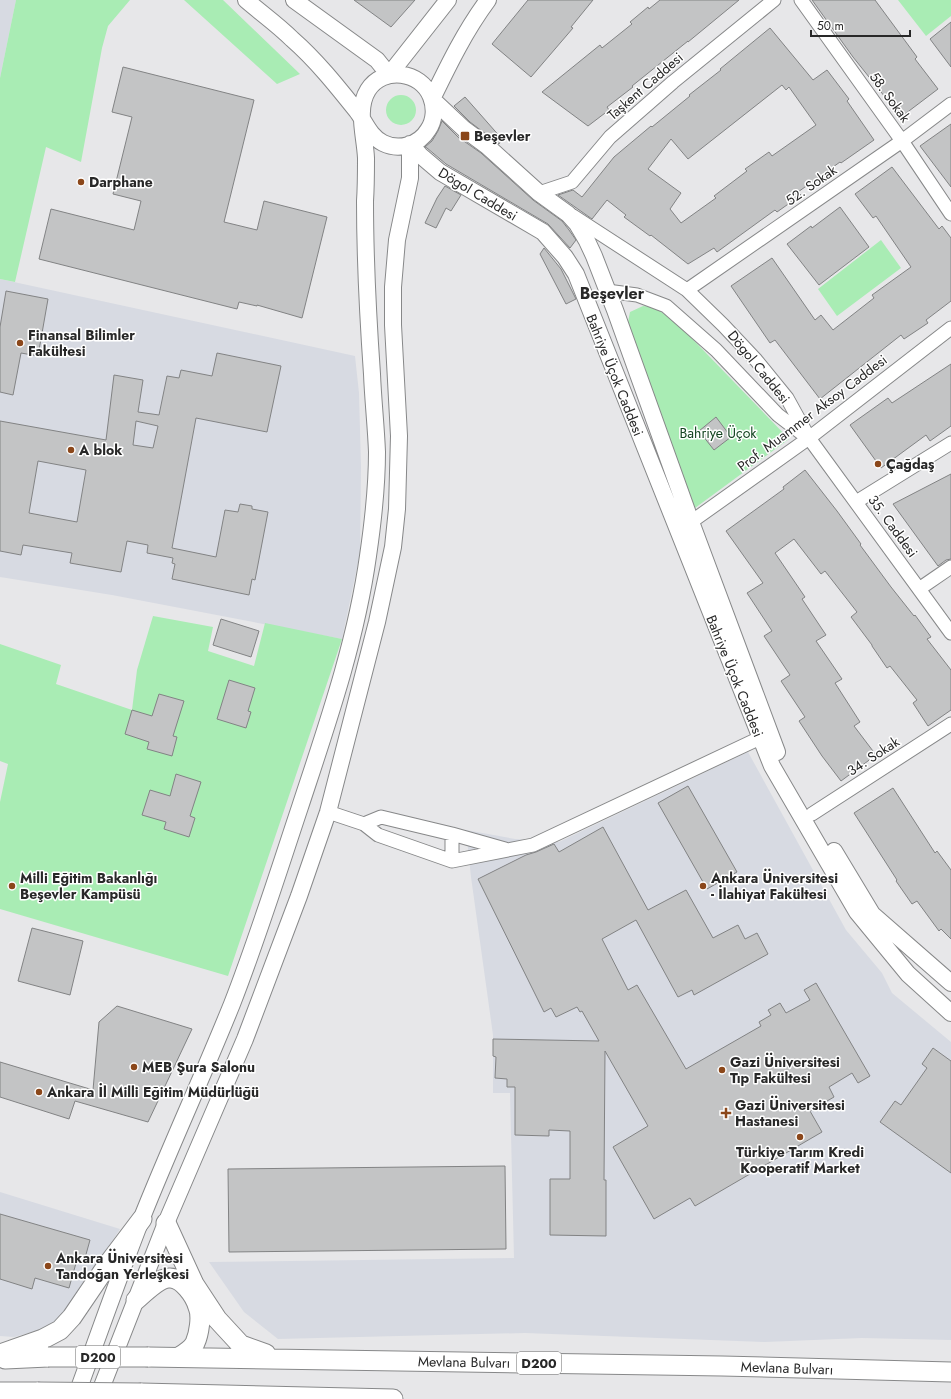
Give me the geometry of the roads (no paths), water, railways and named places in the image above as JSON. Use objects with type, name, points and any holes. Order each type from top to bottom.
[{"type":"highway","points":[[0,1354],[43,1339],[60,1330],[72,1317],[108,1264],[142,1219]]},
{"type":"highway","points":[[166,1223],[194,1284],[217,1319],[241,1345],[280,1359]]},
{"type":"highway","points":[[136,1300],[161,1280],[168,1278],[175,1279],[188,1289],[199,1307],[200,1327],[194,1345],[179,1357]]},
{"type":"highway","name":"Mevlana Bulvarı","points":[[0,1360],[48,1357],[179,1357],[722,1366],[929,1373],[951,1372]]},
{"type":"highway","points":[[929,1373],[951,1365]]},
{"type":"highway","points":[[0,1392],[143,1396],[393,1399]]},
{"type":"main road","points":[[75,1399],[142,1219],[234,1000],[275,882],[335,699],[356,621],[368,560],[374,505],[377,455],[365,248],[366,160],[362,117],[362,104],[366,93],[374,83],[384,76],[408,75],[419,80],[427,89],[432,99],[434,110],[428,131],[419,140],[410,144],[399,146],[390,146],[380,142],[373,136],[362,117],[323,70],[292,38],[246,0]]},
{"type":"main road","points":[[294,0],[377,60],[389,75]]},
{"type":"main road","points":[[389,75],[448,0]]},
{"type":"main road","points":[[432,99],[473,20],[488,0]]},
{"type":"main road","name":"Dögol Caddesi","points":[[410,144],[420,155],[440,172],[543,232],[565,257],[576,274],[585,300],[607,291],[592,251],[577,224],[568,214],[539,193],[487,146],[464,129],[432,99]]},
{"type":"main road","points":[[96,1399],[166,1223],[245,1039],[299,896],[328,812],[377,622],[393,547],[397,509],[399,436],[393,325],[393,287],[397,240],[410,178],[410,144]]},
{"type":"main road","name":"Bahriye Üçok Caddesi","points":[[607,291],[638,371],[691,522],[782,765],[872,914],[951,983]]},
{"type":"main road","name":"Bahriye Üçok Caddesi","points":[[585,300],[772,766],[857,912],[908,974],[951,1013]]},
{"type":"street","name":"Taşkent Caddesi","points":[[539,193],[572,182],[610,137],[774,0]]},
{"type":"street","name":"58. Sokak","points":[[801,0],[902,141],[951,214]]},
{"type":"street","name":"52. Sokak","points":[[687,290],[902,141],[951,104]]},
{"type":"street","name":"Dögol Caddesi","points":[[568,214],[687,290],[756,360],[787,398],[809,438]]},
{"type":"street","name":"Dögol Caddesi","points":[[607,291],[637,295],[666,306],[716,350],[778,415],[809,438]]},
{"type":"street","name":"Prof. Muammer Aksoy Caddesi","points":[[691,522],[809,438],[951,328]]},
{"type":"street","name":"35. Caddesi","points":[[809,438],[951,633]]},
{"type":"street","points":[[856,502],[951,443]]},
{"type":"street","points":[[919,589],[951,567]]},
{"type":"street","name":"34. Sokak","points":[[812,814],[951,724]]},
{"type":"street","points":[[328,812],[364,824],[378,835],[452,861],[533,845],[760,738]]},
{"type":"street","points":[[364,824],[381,817],[452,834],[508,850]]},
{"type":"street","points":[[452,834],[452,861]]},
{"type":"place","name":"Beşevler","points":[[465,136]]},
{"type":"place","name":"Darphane","points":[[81,182]]},
{"type":"place","name":"Finansal Bilimler Fakültesi","points":[[20,343]]},
{"type":"place","name":"A blok","points":[[71,450]]},
{"type":"place","name":"Çağdaş","points":[[878,464]]},
{"type":"place","name":"Milli Eğitim Bakanlığı Beşevler Kampüsü","points":[[12,886]]},
{"type":"place","name":"Ankara Üniversitesi - İlahiyat Fakültesi","points":[[703,886]]},
{"type":"place","name":"MEB Şura Salonu","points":[[134,1067]]},
{"type":"place","name":"Gazi Üniversitesi Tıp Fakültesi","points":[[722,1070]]},
{"type":"place","name":"Ankara İl Milli Eğitim Müdürlüğü","points":[[39,1092]]},
{"type":"place","name":"Gazi Üniversitesi Hastanesi","points":[[726,1113]]},
{"type":"place","name":"Türkiye Tarım Kredi Kooperatif Market","points":[[800,1137]]},
{"type":"place","name":"Ankara Üniversitesi Tandoğan Yerleşkesi","points":[[48,1266]]},
{"type":"district","name":"Beşevler","points":[[612,293]]},
{"type":"park label","name":"Bahriye Üçok","points":[[718,433]]}]
